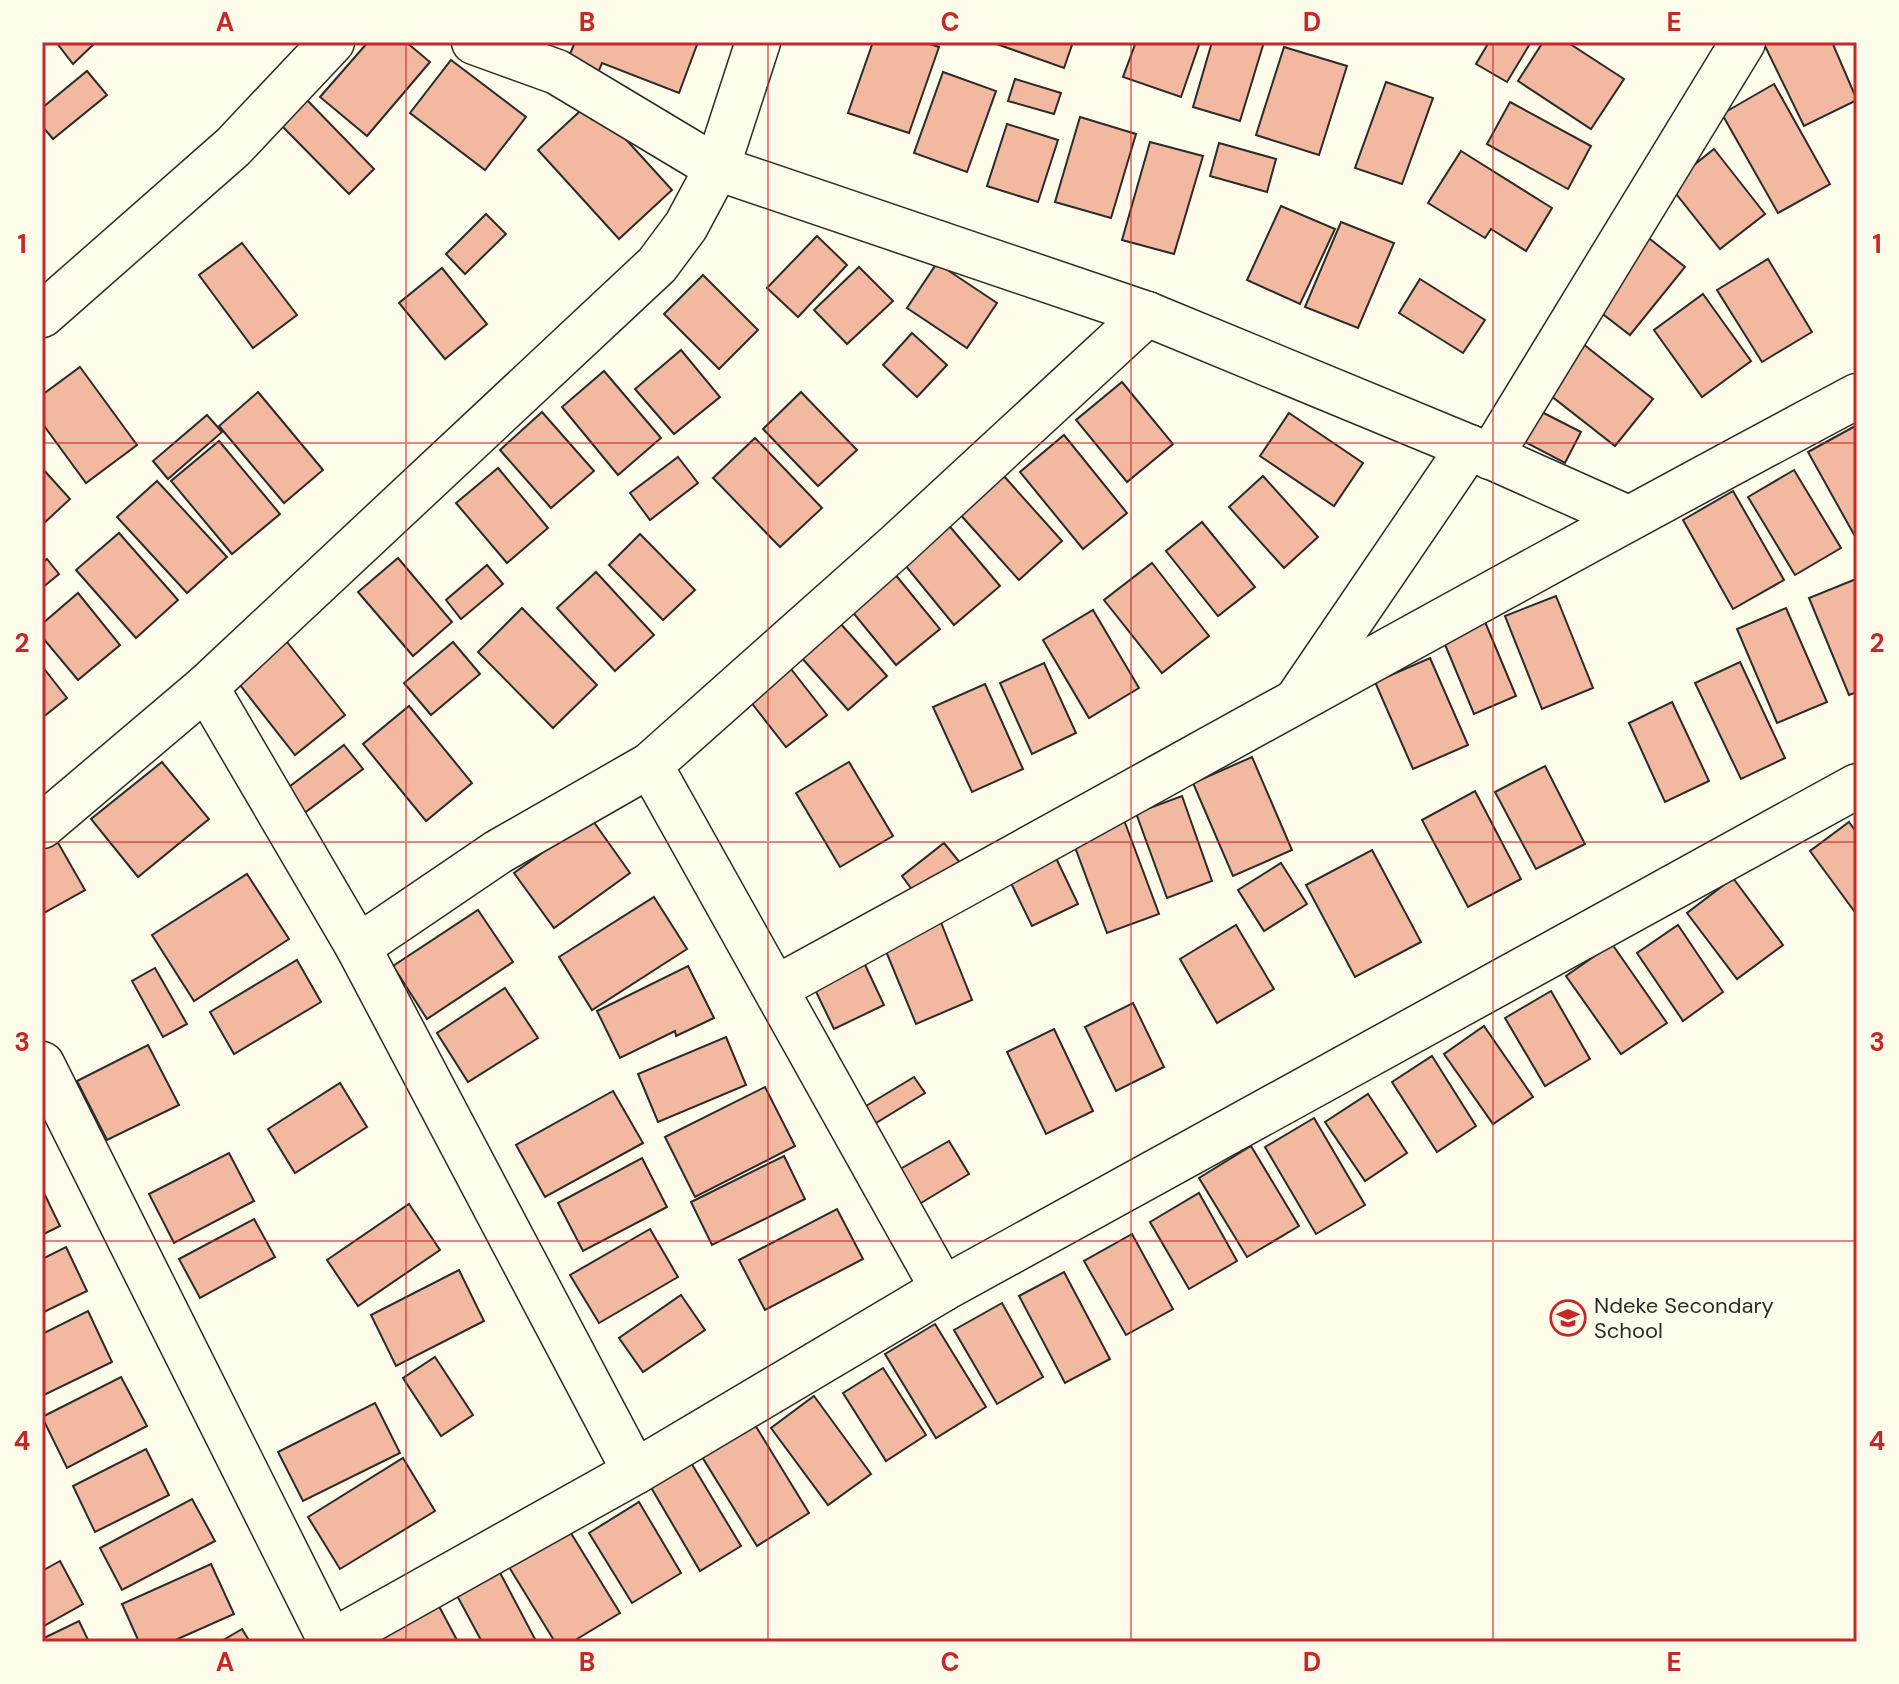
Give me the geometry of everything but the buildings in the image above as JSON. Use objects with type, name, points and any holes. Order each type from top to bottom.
[{"type":"street","points":[[42,315],[233,147],[332,42]]},
{"type":"street","points":[[474,42],[557,72],[717,168],[1147,314],[1480,452],[1628,518]]},
{"type":"street","points":[[42,826],[206,687],[657,265],[686,226],[717,168],[758,42]]},
{"type":"street","points":[[1294,706],[1480,452],[1743,42]]},
{"type":"street","points":[[358,947],[498,852],[650,765],[896,546],[1147,314]]},
{"type":"street","points":[[776,988],[1294,706],[1628,518],[1857,396]]},
{"type":"street","points":[[206,687],[358,947],[635,1472]]},
{"type":"street","points":[[650,765],[943,1289]]},
{"type":"street","points":[[42,1064],[331,1642],[635,1472],[943,1289],[1857,786]]},
{"type":"place","name":"Ndeke Secondary School","points":[[1568,1318]]}]
